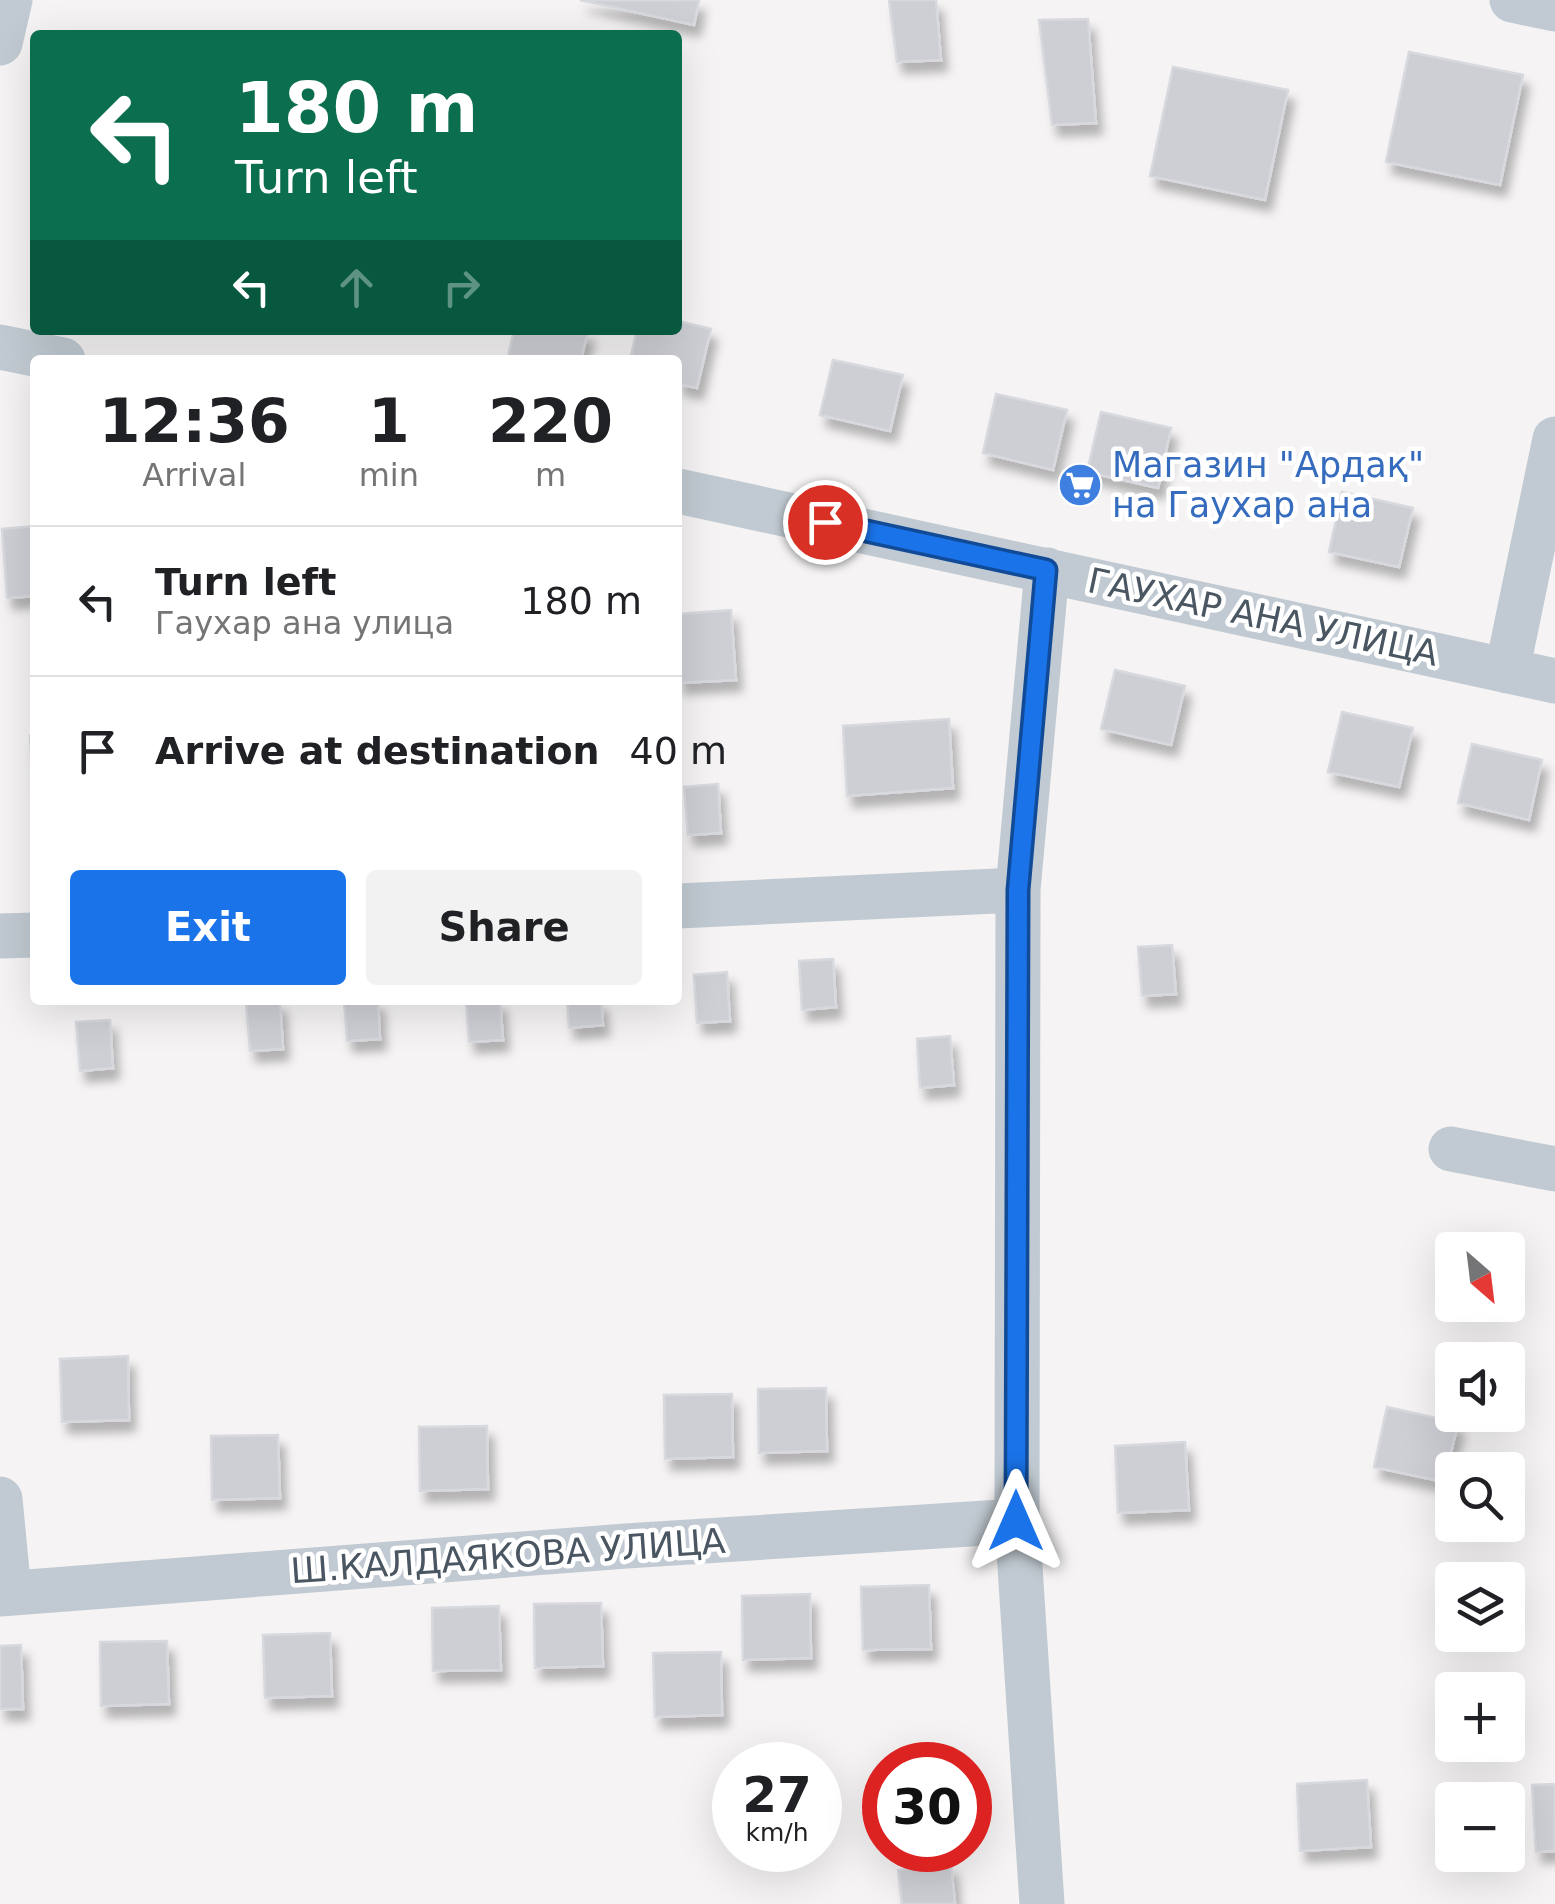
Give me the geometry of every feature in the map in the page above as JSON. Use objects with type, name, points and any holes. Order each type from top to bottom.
[{"type":"street","points":[[0,44],[10,0]]},
{"type":"street","points":[[1512,0],[1555,9]]},
{"type":"street","points":[[0,346],[40,355]]},
{"type":"street","points":[[1507,671],[1555,440]]},
{"type":"street","name":"ГАУХАР АНА УЛИЦА","points":[[682,492],[1555,681]]},
{"type":"street","points":[[1042,1904],[1016,1521],[1018,890],[1046,570]]},
{"type":"street","points":[[682,906],[1018,890]]},
{"type":"street","points":[[0,936],[30,935]]},
{"type":"street","points":[[1451,1149],[1555,1170]]},
{"type":"street","points":[[0,1499],[4,1594]]},
{"type":"street","name":"Ш.КАЛДАЯКОВА УЛИЦА","points":[[4,1594],[626,1546],[1016,1521]]},
{"type":"building","points":[[580,0],[699,0],[694,25]]},
{"type":"building","points":[[889,0],[936,0],[941,60],[897,62]]},
{"type":"building","points":[[1088,19],[1096,123],[1052,125],[1039,20]]},
{"type":"building","points":[[1409,52],[1523,75],[1500,185],[1386,162]]},
{"type":"building","points":[[1173,67],[1288,90],[1265,200],[1150,176]]},
{"type":"building","points":[[682,322],[711,329],[697,388],[682,385],[682,355],[631,355],[636,335],[682,335]]},
{"type":"building","points":[[513,335],[587,335],[582,355],[508,355]]},
{"type":"building","points":[[833,360],[903,375],[890,431],[820,415]]},
{"type":"building","points":[[996,394],[1067,410],[1053,470],[983,453]]},
{"type":"building","points":[[1101,412],[1171,428],[1158,488],[1087,472]]},
{"type":"building","points":[[1342,492],[1413,508],[1399,567],[1329,552]]},
{"type":"building","points":[[30,526],[30,596],[7,598],[2,529]]},
{"type":"building","points":[[731,610],[736,680],[682,683],[682,614]]},
{"type":"building","points":[[1115,670],[1185,686],[1171,745],[1101,729]]},
{"type":"building","points":[[1342,712],[1413,728],[1399,787],[1328,772]]},
{"type":"building","points":[[949,719],[953,788],[847,796],[843,726]]},
{"type":"building","points":[[1472,744],[1542,760],[1529,820],[1458,803]]},
{"type":"building","points":[[718,784],[721,833],[688,835],[684,787]]},
{"type":"building","points":[[1172,945],[1176,994],[1142,996],[1138,947]]},
{"type":"building","points":[[833,959],[836,1007],[802,1010],[799,961]]},
{"type":"building","points":[[727,972],[730,1021],[697,1023],[694,975]]},
{"type":"building","points":[[246,1005],[280,1005],[283,1049],[250,1051]]},
{"type":"building","points":[[344,1005],[378,1005],[380,1039],[347,1041]]},
{"type":"building","points":[[466,1005],[500,1005],[503,1040],[469,1042]]},
{"type":"building","points":[[567,1005],[601,1005],[603,1025],[569,1028]]},
{"type":"building","points":[[110,1020],[113,1068],[80,1071],[76,1022]]},
{"type":"building","points":[[950,1036],[954,1085],[920,1088],[917,1039]]},
{"type":"building","points":[[128,1356],[129,1420],[62,1422],[60,1359]]},
{"type":"building","points":[[826,1388],[827,1451],[759,1453],[758,1389]]},
{"type":"building","points":[[732,1394],[733,1457],[665,1459],[664,1395]]},
{"type":"building","points":[[1387,1407],[1435,1418],[1435,1432],[1456,1432],[1451,1452],[1435,1452],[1435,1480],[1374,1467]]},
{"type":"building","points":[[487,1426],[488,1489],[420,1491],[419,1427]]},
{"type":"building","points":[[278,1435],[280,1498],[212,1500],[211,1436]]},
{"type":"building","points":[[1185,1442],[1189,1510],[1118,1513],[1115,1446]]},
{"type":"building","points":[[929,1585],[931,1649],[863,1650],[861,1587]]},
{"type":"building","points":[[810,1594],[811,1658],[743,1660],[742,1596]]},
{"type":"building","points":[[601,1603],[603,1666],[535,1668],[534,1604]]},
{"type":"building","points":[[499,1606],[501,1670],[433,1671],[432,1608]]},
{"type":"building","points":[[330,1633],[332,1696],[265,1698],[263,1635]]},
{"type":"building","points":[[167,1641],[169,1704],[101,1706],[100,1642]]},
{"type":"building","points":[[21,1645],[23,1709],[0,1709],[0,1646]]},
{"type":"building","points":[[721,1652],[722,1715],[655,1717],[653,1653]]},
{"type":"building","points":[[1367,1780],[1371,1847],[1300,1851],[1297,1784]]},
{"type":"building","points":[[1555,1784],[1555,1851],[1536,1852],[1532,1785]]},
{"type":"building","points":[[898,1872],[952,1872],[955,1904],[902,1904]]},
{"type":"place","name":"Магазин \"Ардақ\" на Гаухар ана","points":[[1080,485]]},
{"type":"route","points":[[825,522],[1046,570],[1018,890],[1016,1521]]}]
